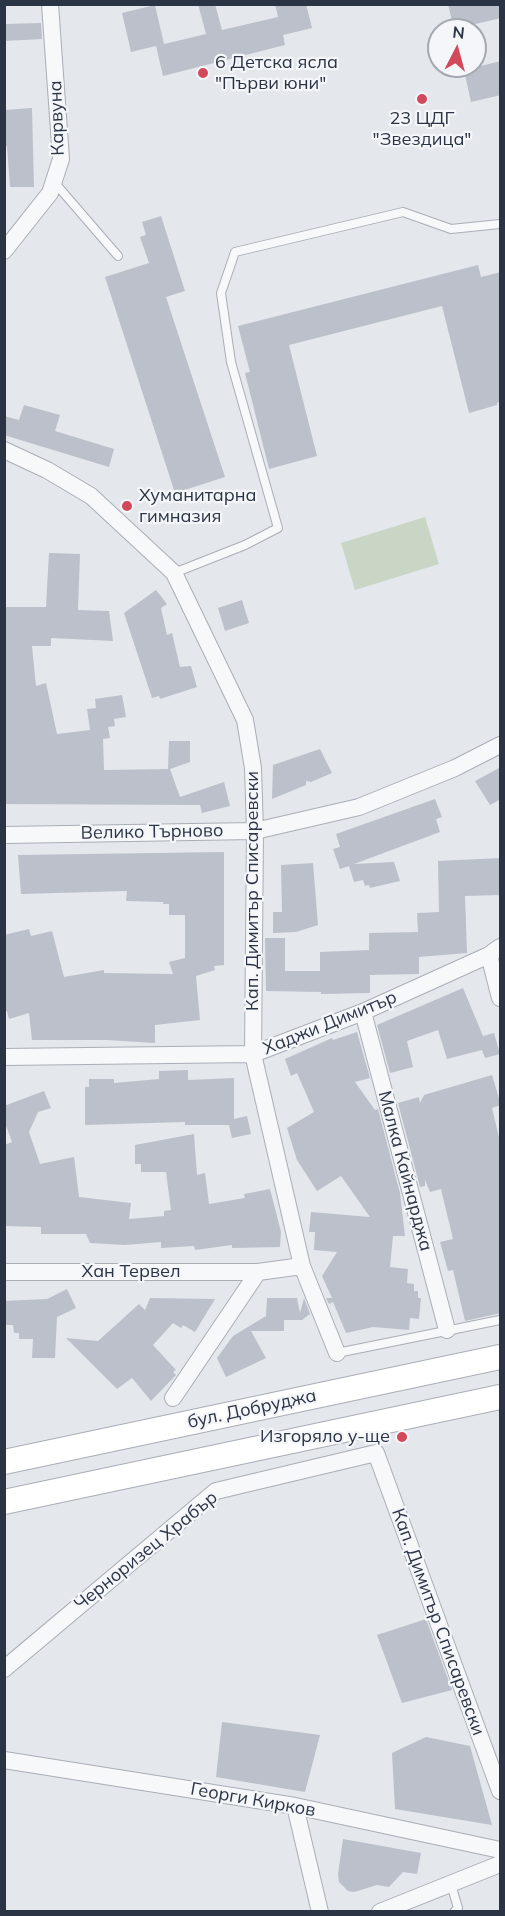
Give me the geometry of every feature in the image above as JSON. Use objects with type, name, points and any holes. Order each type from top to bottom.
[{"type":"main road","name":"бул. Добруджа","points":[[4,1462],[501,1357]]},
{"type":"main road","points":[[5,1502],[501,1397]]},
{"type":"street","name":"Карвуна","points":[[4,251],[30,222],[55,183],[61,159],[50,4]]},
{"type":"street","name":"Кап. Димитър Списаревски","points":[[4,450],[47,470],[91,496],[174,573],[245,720],[253,768],[255,831],[253,1054],[302,1266],[337,1353]]},
{"type":"street","name":"Велико Търново","points":[[4,835],[255,831],[359,807],[455,768],[501,745]]},
{"type":"street","name":"Хаджи Димитър","points":[[4,1057],[253,1054],[363,1012],[495,951]]},
{"type":"street","points":[[495,951],[501,998]]},
{"type":"street","name":"Малка Кайнарджа","points":[[363,1012],[447,1330]]},
{"type":"street","name":"Хан Тервел","points":[[4,1272],[258,1272],[302,1266]]},
{"type":"street","points":[[173,1398],[258,1272]]},
{"type":"street","name":"Кап. Димитър Списаревски","points":[[376,1453],[501,1791]]},
{"type":"street","name":"Черноризец Храбър","points":[[4,1669],[216,1491],[376,1453]]},
{"type":"street","name":"Георги Кирков","points":[[4,1760],[295,1806],[501,1850]]},
{"type":"street","points":[[295,1806],[320,1911]]},
{"type":"street","points":[[380,1911],[501,1864]]},
{"type":"lane","points":[[55,183],[118,256]]},
{"type":"lane","points":[[174,573],[278,528],[231,362],[221,293],[235,252],[403,212],[451,229],[501,224]]},
{"type":"lane","points":[[337,1353],[501,1320]]},
{"type":"lane","points":[[451,1884],[458,1908],[454,1911]]},
{"type":"green space","points":[[425,517],[439,564],[355,590],[341,543]]},
{"type":"building","points":[[198,4],[215,4],[222,30],[278,17],[275,4],[306,4],[312,28],[283,35],[285,45],[163,76],[156,46],[206,34]]},
{"type":"building","points":[[448,4],[501,4],[501,18],[487,21],[487,18],[451,18]]},
{"type":"building","points":[[155,5],[164,44],[131,52],[122,13]]},
{"type":"building","points":[[41,23],[42,39],[4,41],[4,24]]},
{"type":"building","points":[[501,61],[501,95],[471,102],[466,78],[487,78],[487,64]]},
{"type":"building","points":[[32,108],[34,187],[10,187],[7,146],[4,146],[4,110]]},
{"type":"building","points":[[161,216],[185,291],[166,297],[225,477],[175,493],[105,277],[149,263],[140,237],[146,235],[142,222]]},
{"type":"building","points":[[478,265],[481,277],[501,272],[501,401],[497,405],[469,413],[442,306],[289,345],[317,456],[269,469],[245,373],[250,372],[238,326]]},
{"type":"building","points":[[24,405],[60,415],[55,431],[114,449],[109,467],[4,435],[4,416],[19,420]]},
{"type":"building","points":[[49,553],[80,554],[78,610],[109,611],[113,641],[51,638],[51,646],[32,646],[36,686],[46,683],[57,734],[90,730],[87,709],[96,708],[95,699],[122,695],[126,717],[114,719],[115,726],[108,727],[110,738],[103,739],[104,770],[168,769],[169,741],[190,741],[190,762],[170,769],[180,797],[224,782],[230,806],[202,813],[200,805],[4,804],[4,607],[46,607]]},
{"type":"building","points":[[156,590],[167,604],[161,608],[167,635],[172,633],[180,667],[191,666],[197,687],[160,699],[159,696],[152,698],[124,613]]},
{"type":"building","points":[[242,600],[249,623],[225,631],[218,608]]},
{"type":"building","points":[[320,749],[332,773],[311,782],[306,781],[306,785],[272,799],[273,765]]},
{"type":"building","points":[[501,767],[501,799],[490,805],[475,781]]},
{"type":"building","points":[[435,799],[442,817],[436,819],[440,832],[354,864],[394,862],[400,881],[370,888],[369,885],[365,886],[363,880],[354,882],[349,866],[340,869],[333,849],[340,847],[336,834]]},
{"type":"building","points":[[224,852],[224,965],[214,966],[215,970],[196,976],[200,1020],[155,1025],[155,1043],[106,1040],[32,1040],[29,1013],[9,1019],[7,1011],[4,1012],[4,935],[29,929],[31,936],[52,931],[64,977],[104,970],[104,973],[173,974],[169,962],[185,958],[185,915],[169,915],[169,904],[126,901],[127,891],[21,894],[18,855]]},
{"type":"building","points":[[501,858],[501,895],[465,896],[467,953],[419,957],[419,974],[370,975],[370,993],[321,994],[321,992],[266,991],[265,938],[285,938],[285,971],[320,971],[320,952],[369,950],[369,933],[418,932],[417,913],[439,912],[438,861]]},
{"type":"building","points":[[313,863],[318,925],[296,932],[273,933],[273,912],[282,912],[281,865]]},
{"type":"building","points":[[463,988],[483,1036],[494,1033],[500,1054],[485,1058],[482,1050],[447,1059],[438,1030],[407,1041],[413,1067],[390,1073],[377,1025]]},
{"type":"building","points":[[357,1032],[370,1078],[355,1082],[375,1110],[378,1109],[400,1193],[405,1236],[393,1236],[390,1267],[408,1269],[407,1283],[414,1284],[414,1291],[418,1291],[418,1298],[421,1298],[419,1319],[410,1318],[409,1330],[373,1327],[346,1333],[333,1302],[329,1304],[326,1298],[332,1298],[322,1276],[337,1252],[314,1250],[315,1232],[309,1232],[311,1212],[370,1217],[341,1176],[317,1191],[297,1160],[287,1128],[314,1112],[297,1073],[291,1076],[285,1059],[332,1038],[333,1040]]},
{"type":"building","points":[[188,1070],[188,1080],[234,1078],[234,1119],[247,1116],[251,1134],[232,1138],[229,1125],[185,1125],[185,1122],[85,1125],[85,1087],[89,1087],[89,1079],[114,1079],[114,1083],[159,1079],[159,1071]]},
{"type":"building","points":[[492,1075],[501,1105],[492,1108],[501,1146],[501,1313],[465,1321],[453,1270],[448,1271],[440,1242],[453,1239],[441,1189],[430,1192],[425,1180],[425,1186],[420,1187],[398,1103],[419,1097],[420,1103],[424,1095]]},
{"type":"building","points":[[44,1091],[51,1108],[38,1112],[29,1132],[40,1164],[74,1157],[79,1197],[131,1203],[129,1219],[164,1216],[164,1211],[171,1210],[166,1172],[141,1172],[141,1164],[135,1164],[135,1145],[194,1134],[197,1175],[205,1173],[209,1204],[245,1198],[244,1194],[270,1189],[281,1232],[280,1247],[232,1248],[232,1245],[195,1250],[194,1246],[161,1248],[161,1242],[125,1245],[90,1243],[86,1234],[41,1234],[41,1227],[4,1226],[4,1145],[12,1142],[4,1120],[4,1106]]},
{"type":"building","points":[[67,1289],[76,1308],[57,1317],[55,1358],[32,1358],[33,1339],[19,1339],[19,1333],[14,1333],[13,1325],[4,1325],[4,1301],[47,1299]]},
{"type":"building","points":[[150,1298],[215,1299],[195,1332],[183,1325],[181,1328],[173,1323],[153,1345],[176,1370],[173,1372],[176,1375],[151,1401],[132,1378],[117,1389],[66,1338],[98,1341],[139,1304],[145,1310]]},
{"type":"building","points":[[267,1298],[297,1298],[300,1313],[304,1298],[310,1314],[302,1320],[284,1320],[284,1331],[251,1331],[266,1358],[226,1377],[217,1358],[233,1336],[266,1316]]},
{"type":"building","points":[[426,1619],[452,1690],[402,1703],[377,1635]]},
{"type":"building","points":[[222,1722],[320,1735],[305,1792],[216,1777]]},
{"type":"building","points":[[426,1737],[470,1746],[492,1825],[395,1809],[392,1753]]},
{"type":"building","points":[[343,1839],[421,1853],[417,1874],[403,1872],[389,1887],[377,1885],[354,1892],[348,1891],[339,1882],[338,1874]]},
{"type":"place","name":"6 Детска ясла \"Първи юни\"","points":[[203,73]]},
{"type":"place","name":"23 ЦДГ \"Звездица\"","points":[[422,99]]},
{"type":"place","name":"Хуманитарна гимназия","points":[[127,506]]},
{"type":"place","name":"Изгоряло у-ще","points":[[402,1437]]}]
